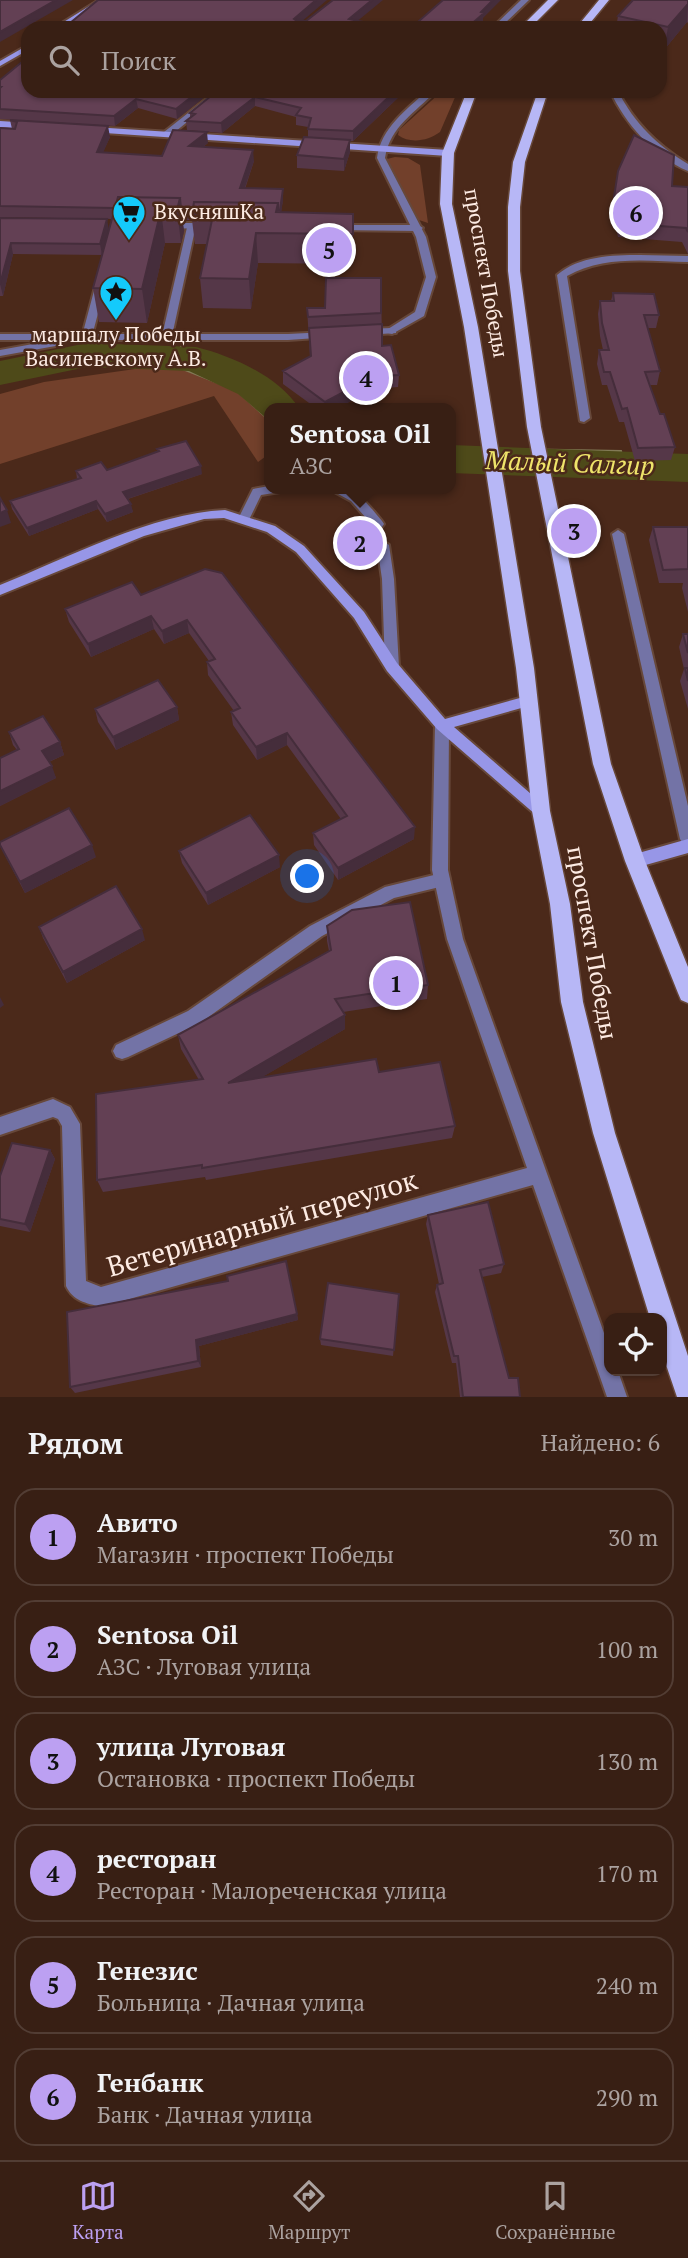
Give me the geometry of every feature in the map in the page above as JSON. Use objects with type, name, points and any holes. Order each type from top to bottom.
[{"type":"main road","points":[[70,21],[104,0]]},
{"type":"main road","points":[[589,0],[593,12]]},
{"type":"main road","points":[[586,21],[604,0]]},
{"type":"main road","points":[[532,21],[553,1]]},
{"type":"main road","points":[[0,64],[21,51]]},
{"type":"main road","name":"проспект Победы","points":[[469,98],[448,153],[446,204],[471,327],[495,493],[525,668],[541,811],[560,904],[572,1002],[594,1093],[643,1261],[688,1392]]},
{"type":"main road","name":"проспект Победы","points":[[541,98],[519,162],[514,208],[514,271],[534,427],[546,491],[602,764],[635,861]]},
{"type":"main road","points":[[0,124],[42,127]]},
{"type":"main road","points":[[83,129],[448,153]]},
{"type":"main road","points":[[0,590],[140,533],[178,521],[225,514],[271,529],[300,550],[359,615],[392,667],[442,725],[541,811]]},
{"type":"main road","points":[[442,725],[527,701]]},
{"type":"main road","points":[[688,846],[635,861],[688,993]]},
{"type":"street","points":[[503,21],[525,0]]},
{"type":"street","points":[[167,134],[212,98]]},
{"type":"street","points":[[353,333],[392,331],[420,314],[431,277],[418,228],[381,158],[381,147],[390,132],[425,98]]},
{"type":"street","points":[[617,98],[639,129],[688,168]]},
{"type":"street","points":[[154,225],[218,226]]},
{"type":"street","points":[[167,335],[191,225]]},
{"type":"street","points":[[324,227],[418,228]]},
{"type":"street","points":[[584,418],[562,275],[576,265],[605,259],[688,259]]},
{"type":"street","points":[[87,336],[104,274]]},
{"type":"street","points":[[0,337],[288,337],[340,334]]},
{"type":"street","points":[[0,353],[74,341],[87,336]]},
{"type":"street","points":[[244,519],[257,492],[264,491]]},
{"type":"street","points":[[346,494],[355,498],[379,524]]},
{"type":"street","points":[[618,534],[688,839]]},
{"type":"street","points":[[383,545],[389,589],[392,667]]},
{"type":"street","points":[[442,725],[440,870],[456,939],[617,1397]]},
{"type":"street","points":[[122,1051],[194,1017],[316,931],[391,892],[442,880]]},
{"type":"street","name":"Ветеринарный переулок","points":[[0,1126],[53,1108],[64,1113],[71,1124],[76,1286],[85,1293],[101,1297],[538,1174]]},
{"type":"shaded area","points":[[434,98],[455,98],[440,132],[430,138],[408,140],[398,135],[399,130]]},
{"type":"shaded area","points":[[408,158],[420,165],[428,223],[416,219],[387,162],[387,159]]},
{"type":"shaded area","points":[[170,364],[236,390],[264,415],[264,458],[258,462],[214,396],[0,464],[0,394],[44,382]]},
{"type":"water","points":[[181,347],[214,355],[251,372],[293,403],[264,403],[264,415],[236,390],[170,364]]},
{"type":"water","points":[[456,448],[621,451],[626,469],[456,467]]},
{"type":"building","points":[[0,0],[56,0],[0,32]]},
{"type":"building","points":[[98,0],[316,0],[294,19],[297,21],[72,21]]},
{"type":"building","points":[[333,0],[372,0],[349,19],[359,21],[306,21]]},
{"type":"building","points":[[443,0],[493,0],[475,21],[419,21]]},
{"type":"building","points":[[633,0],[688,0],[688,4],[668,27],[667,21],[641,21],[618,16]]},
{"type":"building","points":[[21,63],[21,98],[190,98],[176,109],[136,99],[114,116],[0,109],[0,80]]},
{"type":"building","points":[[208,98],[254,98],[221,123],[186,121],[195,114],[190,113]]},
{"type":"building","points":[[259,98],[388,98],[353,131],[308,129],[311,118],[296,115],[301,108]]},
{"type":"building","points":[[10,120],[108,126],[97,152],[162,156],[173,130],[207,132],[189,146],[253,150],[240,188],[283,189],[280,210],[278,203],[194,202],[193,209],[181,208],[180,198],[118,197],[115,208],[0,206],[0,128],[15,129],[17,122]]},
{"type":"building","points":[[634,135],[674,155],[672,186],[688,187],[688,232],[686,228],[620,223],[614,197],[618,171]]},
{"type":"building","points":[[304,137],[350,140],[344,159],[297,155]]},
{"type":"building","points":[[118,197],[180,198],[177,210],[161,210],[142,289],[93,288]]},
{"type":"building","points":[[194,202],[278,203],[276,212],[353,214],[353,234],[256,233],[249,279],[200,278],[213,215],[192,214]]},
{"type":"building","points":[[0,218],[107,219],[100,244],[11,243],[0,284]]},
{"type":"building","points":[[326,278],[381,278],[381,313],[308,317],[307,308],[325,308]]},
{"type":"building","points":[[613,293],[654,294],[659,315],[644,315],[660,371],[645,372],[675,447],[638,448],[627,408],[622,409],[610,372],[604,372],[599,350],[609,350],[600,301],[614,301]]},
{"type":"building","points":[[382,324],[382,346],[391,345],[399,375],[374,376],[325,402],[283,371],[311,356],[309,328]]},
{"type":"building","points":[[186,441],[201,466],[123,492],[131,504],[105,514],[96,501],[27,528],[10,501],[81,478],[76,471],[101,462],[107,470],[159,451],[157,449]]},
{"type":"building","points":[[0,498],[7,510],[0,513]]},
{"type":"building","points":[[653,527],[688,527],[688,569],[663,570]]},
{"type":"building","points":[[205,569],[222,573],[415,827],[338,868],[313,833],[347,816],[287,733],[256,747],[231,712],[240,708],[207,662],[215,659],[187,620],[162,631],[151,616],[88,644],[65,609],[132,582],[141,595]]},
{"type":"building","points":[[683,634],[688,634],[688,653]]},
{"type":"building","points":[[158,680],[177,707],[113,737],[95,709]]},
{"type":"building","points":[[43,716],[60,742],[42,751],[52,766],[0,791],[0,758],[19,749],[9,732]]},
{"type":"building","points":[[69,808],[92,845],[20,882],[0,842]]},
{"type":"building","points":[[250,815],[279,855],[206,893],[179,851]]},
{"type":"building","points":[[116,886],[142,929],[63,972],[39,927]]},
{"type":"building","points":[[410,902],[428,985],[335,999],[345,1015],[228,1083],[376,1059],[379,1072],[440,1062],[455,1126],[202,1168],[202,1165],[97,1180],[96,1094],[203,1079],[178,1035],[331,950],[327,926],[352,910]]},
{"type":"building","points":[[12,1143],[50,1150],[25,1224],[0,1219],[0,1176]]},
{"type":"building","points":[[488,1202],[504,1264],[480,1270],[509,1378],[518,1378],[520,1397],[463,1397],[458,1356],[454,1356],[437,1285],[443,1283],[428,1215]]},
{"type":"building","points":[[286,1261],[297,1314],[196,1340],[198,1361],[70,1387],[67,1312],[228,1281],[227,1276]]},
{"type":"building","points":[[328,1283],[399,1294],[394,1350],[320,1339]]},
{"type":"waterway","name":"Малый Салгир","points":[[0,373],[87,355],[196,359],[252,385],[273,403]]},
{"type":"waterway","name":"Малый Салгир","points":[[456,459],[688,468]]},
{"type":"place","name":"Генбанк","points":[[636,213]]},
{"type":"place","name":"ВкусняшКа","points":[[129,242]]},
{"type":"place","name":"Генезис","points":[[329,250]]},
{"type":"place","name":"маршалу Победы Василевскому А.В.","points":[[116,322]]},
{"type":"place","name":"ресторан","points":[[366,378]]},
{"type":"place","name":"улица Луговая","points":[[574,531]]},
{"type":"place","name":"Sentosa Oil","points":[[360,543]]},
{"type":"place","name":"Авито","points":[[396,983]]}]
